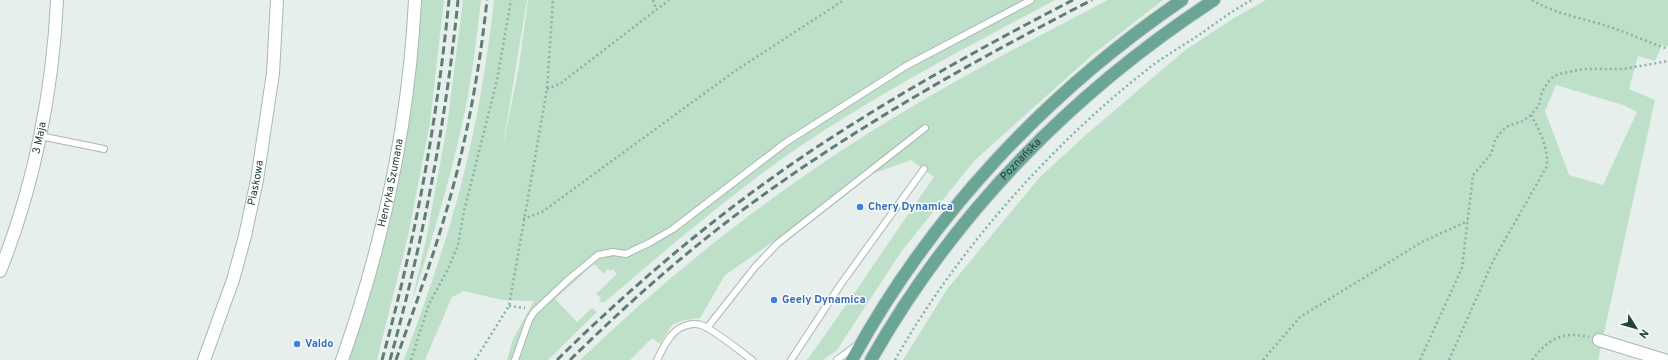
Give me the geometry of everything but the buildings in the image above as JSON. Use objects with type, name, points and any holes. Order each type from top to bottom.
[{"type":"main road","name":"Poznańska","points":[[852,360],[891,293],[911,264],[956,206],[1005,151],[1038,116],[1099,62],[1137,32],[1182,0]]},
{"type":"main road","name":"Poznańska","points":[[871,360],[903,307],[930,268],[971,215],[1040,139],[1067,112],[1120,66],[1165,32],[1214,0]]},
{"type":"street","name":"3 Maja","points":[[0,271],[24,199],[40,136],[52,64],[57,0]]},
{"type":"street","name":"Piaskowa","points":[[204,360],[233,280],[245,236],[257,180],[273,73],[277,0]]},
{"type":"street","name":"Henryka Szumana","points":[[342,360],[369,277],[395,168],[409,72],[415,0]]},
{"type":"street","points":[[1599,340],[1664,360]]},
{"type":"lane","points":[[515,360],[529,320],[534,312],[569,278],[598,255],[613,252],[626,254],[650,243],[673,229],[785,143],[906,66],[1031,0]]},
{"type":"lane","points":[[707,328],[755,267],[778,243],[925,128]]},
{"type":"lane","points":[[40,136],[104,149]]},
{"type":"lane","points":[[791,360],[841,284],[924,169]]},
{"type":"lane","points":[[657,360],[670,336],[676,330],[689,325],[698,325],[707,328],[752,360]]},
{"type":"lane","points":[[837,360],[862,342]]},
{"type":"path","points":[[411,360],[429,304],[448,269],[458,245],[464,211],[497,80],[511,0]]},
{"type":"path","points":[[475,360],[509,306],[547,89],[553,0]]},
{"type":"path","points":[[653,0],[656,9]]},
{"type":"path","points":[[547,89],[561,83],[669,0]]},
{"type":"path","points":[[524,218],[542,212],[735,71],[844,0]]},
{"type":"path","points":[[895,360],[915,325],[948,277],[986,229],[1028,181],[1075,133],[1154,65],[1252,0]]},
{"type":"path","points":[[1532,0],[1560,13],[1608,26],[1668,49]]},
{"type":"path","points":[[1420,360],[1462,268],[1474,175],[1490,154],[1495,140],[1502,131],[1508,126],[1523,121],[1531,115],[1539,105],[1542,92],[1554,76],[1584,69],[1624,69],[1668,61]]},
{"type":"path","points":[[1449,360],[1494,261],[1547,166],[1547,154],[1542,136],[1531,115]]},
{"type":"path","points":[[1263,360],[1300,317],[1422,242],[1468,221]]},
{"type":"path","points":[[509,306],[530,309],[534,312]]},
{"type":"path","points":[[1532,360],[1543,346],[1561,336],[1579,335],[1599,340]]},
{"type":"green space","points":[[421,0],[444,0],[430,123],[408,236],[377,360],[348,360],[363,317],[376,272],[398,183],[413,92]]},
{"type":"green space","points":[[463,0],[481,0],[465,113],[445,194],[412,301],[426,240],[447,126]]},
{"type":"green space","points":[[494,0],[527,0],[502,152],[519,66],[528,0],[1055,0],[912,78],[808,141],[731,197],[602,303],[599,300],[601,298],[596,294],[617,274],[612,269],[610,271],[608,269],[604,274],[594,264],[555,299],[577,322],[592,308],[597,312],[548,360],[507,360],[513,339],[534,301],[502,300],[464,291],[452,297],[425,360],[404,360],[442,251],[461,185],[481,93]]},
{"type":"green space","points":[[1108,0],[1163,0],[1092,55],[974,161],[901,252],[837,350],[823,360],[807,360],[934,177],[911,160],[852,181],[786,233],[725,275],[700,318],[681,321],[672,325],[660,344],[652,338],[630,360],[580,360],[656,291],[709,247],[763,205],[829,159],[867,134],[986,64]]},
{"type":"green space","points":[[1266,0],[1668,0],[1668,47],[1662,45],[1655,61],[1638,56],[1629,89],[1655,100],[1598,360],[903,360],[948,288],[1040,177],[1087,134],[1184,51],[1234,18]],"holes":[[[1556,85],[1623,105],[1637,112],[1603,185],[1569,175],[1545,111]]]},
{"type":"railway","points":[[382,360],[415,226],[438,91],[449,0]]},
{"type":"railway","points":[[390,360],[413,271],[432,182],[447,91],[458,0]]},
{"type":"railway","points":[[396,360],[438,240],[451,195],[470,112],[480,56],[487,0]]},
{"type":"railway","points":[[557,360],[587,331],[681,248],[780,172],[845,129],[909,90],[1073,0]]},
{"type":"railway","points":[[570,360],[615,317],[685,255],[734,216],[799,170],[839,143],[922,93],[1006,45],[1092,0]]},
{"type":"place","name":"Chery Dynamica","points":[[860,207]]},
{"type":"place","name":"Geely Dynamica","points":[[774,300]]},
{"type":"place","name":"Valdo","points":[[297,344]]}]
